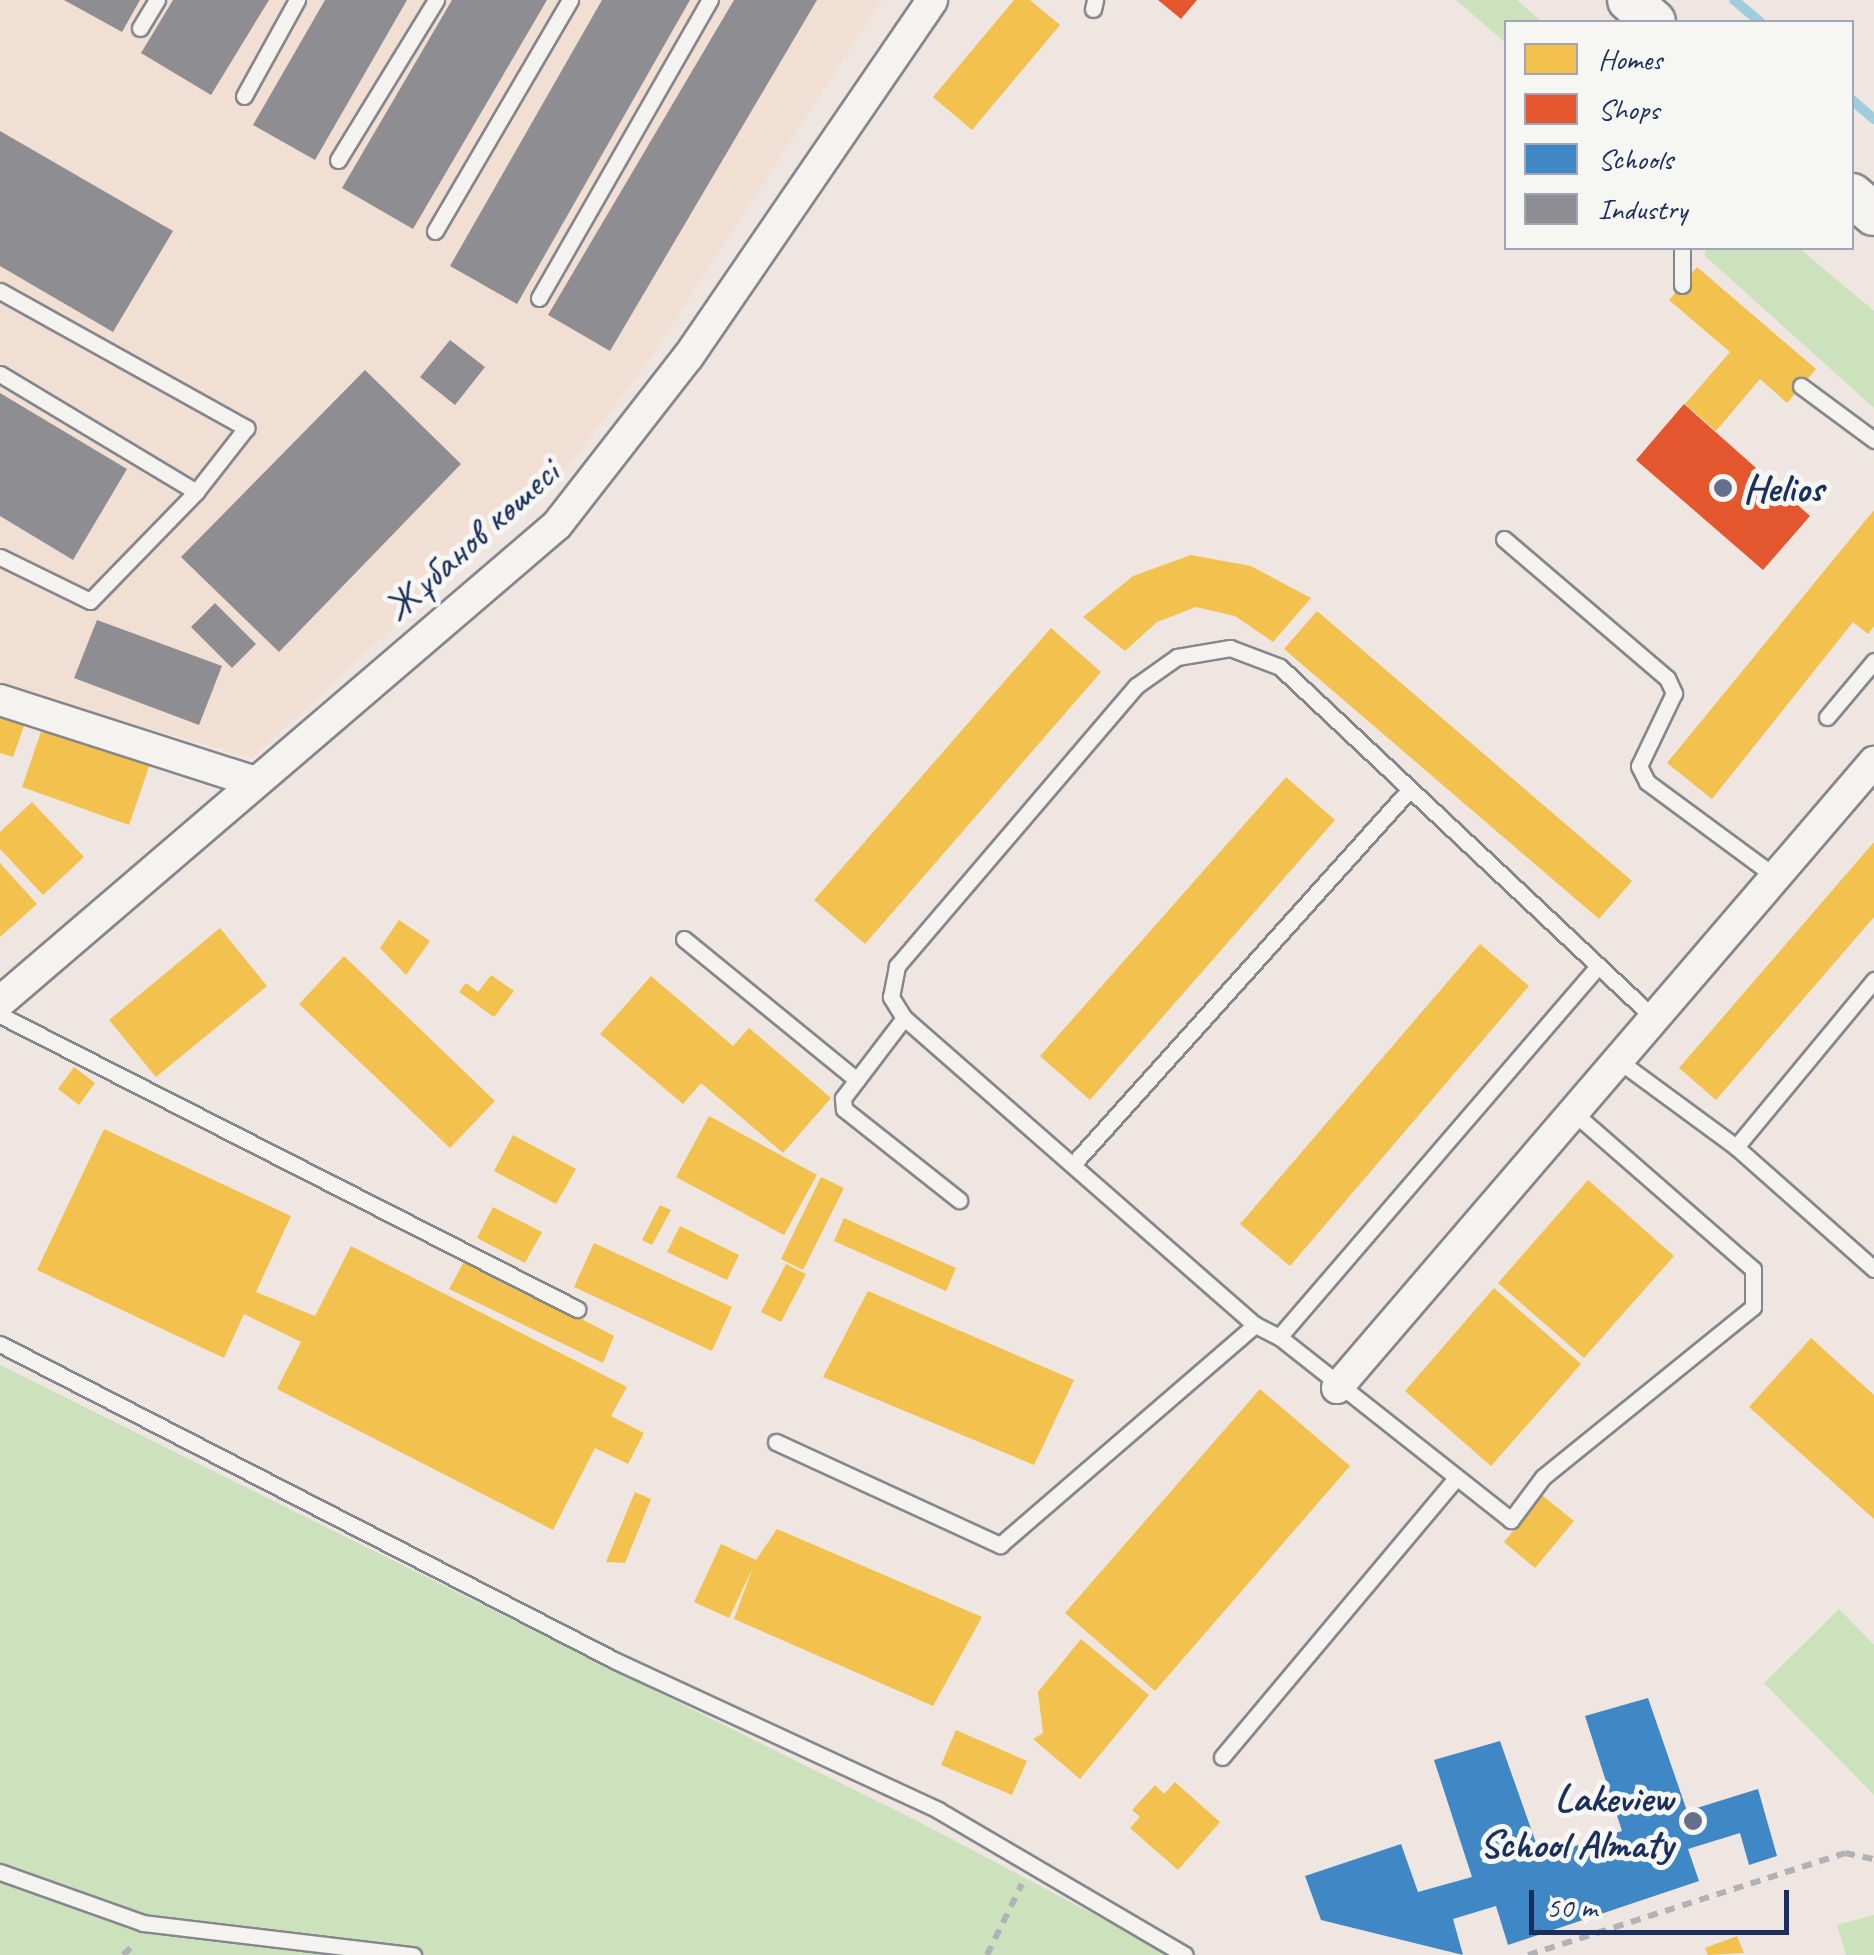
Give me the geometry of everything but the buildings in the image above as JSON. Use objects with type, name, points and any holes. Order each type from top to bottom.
[{"type":"main road","points":[[1628,0],[1652,20]]},
{"type":"main road","points":[[1854,197],[1874,214]]},
{"type":"street","name":"Жұбанов көшесі","points":[[0,1002],[253,781],[558,525],[688,357],[932,0]]},
{"type":"street","points":[[0,700],[253,781]]},
{"type":"street","points":[[1338,1388],[1874,762]]},
{"type":"lane","points":[[140,28],[156,0]]},
{"type":"lane","points":[[244,96],[297,0]]},
{"type":"lane","points":[[338,160],[436,0]]},
{"type":"lane","points":[[435,231],[570,0]]},
{"type":"lane","points":[[538,298],[710,0]]},
{"type":"lane","points":[[1682,250],[1682,285]]},
{"type":"lane","points":[[0,291],[246,428],[196,492],[90,600],[0,557]]},
{"type":"lane","points":[[0,374],[196,492]]},
{"type":"lane","points":[[1800,386],[1874,440]]},
{"type":"lane","points":[[1504,539],[1667,678],[1674,692],[1639,766],[1647,782],[1776,877]]},
{"type":"lane","points":[[1574,1113],[1753,1269],[1753,1308],[1543,1477],[1511,1520],[1338,1388],[1279,1337],[1255,1326],[1075,1162],[904,1018],[891,997],[897,966],[1136,686],[1178,657],[1230,648],[1280,667],[1655,1019]]},
{"type":"lane","points":[[1827,717],[1874,661]]},
{"type":"lane","points":[[1075,1162],[1410,789]]},
{"type":"lane","points":[[684,939],[857,1080]]},
{"type":"lane","points":[[1279,1337],[1598,966]]},
{"type":"lane","points":[[1736,1148],[1874,980]]},
{"type":"lane","points":[[0,1016],[577,1309]]},
{"type":"lane","points":[[904,1018],[843,1098],[844,1109],[959,1200]]},
{"type":"lane","points":[[1620,1062],[1736,1148],[1874,1269]]},
{"type":"lane","points":[[776,1442],[1000,1545],[1255,1326]]},
{"type":"lane","points":[[0,1344],[616,1662],[938,1810],[1184,1955]]},
{"type":"lane","points":[[1222,1758],[1456,1478]]},
{"type":"lane","points":[[0,1872],[143,1923],[413,1955]]},
{"type":"path","points":[[1528,1955],[1846,1853],[1874,1858]]},
{"type":"path","points":[[987,1955],[1031,1865]]},
{"type":"shaded area","points":[[0,0],[882,0],[645,366],[570,464],[252,758],[0,686]]},
{"type":"green space","points":[[1456,0],[1517,0],[1540,20],[1504,20],[1504,41]]},
{"type":"green space","points":[[1706,250],[1801,250],[1874,311],[1874,408],[1705,256]]},
{"type":"green space","points":[[0,1365],[923,1824],[1171,1955],[0,1955]]},
{"type":"green space","points":[[1839,1609],[1874,1645],[1874,1795],[1764,1683]]},
{"type":"green space","points":[[1874,1915],[1874,1955],[1846,1955],[1837,1925]]},
{"type":"waterway","points":[[1734,0],[1758,20]]},
{"type":"waterway","points":[[1854,102],[1874,119]]},
{"type":"place","name":"Helios","points":[[1723,488]]},
{"type":"place","name":"Lakeview School Almaty","points":[[1693,1821]]}]
